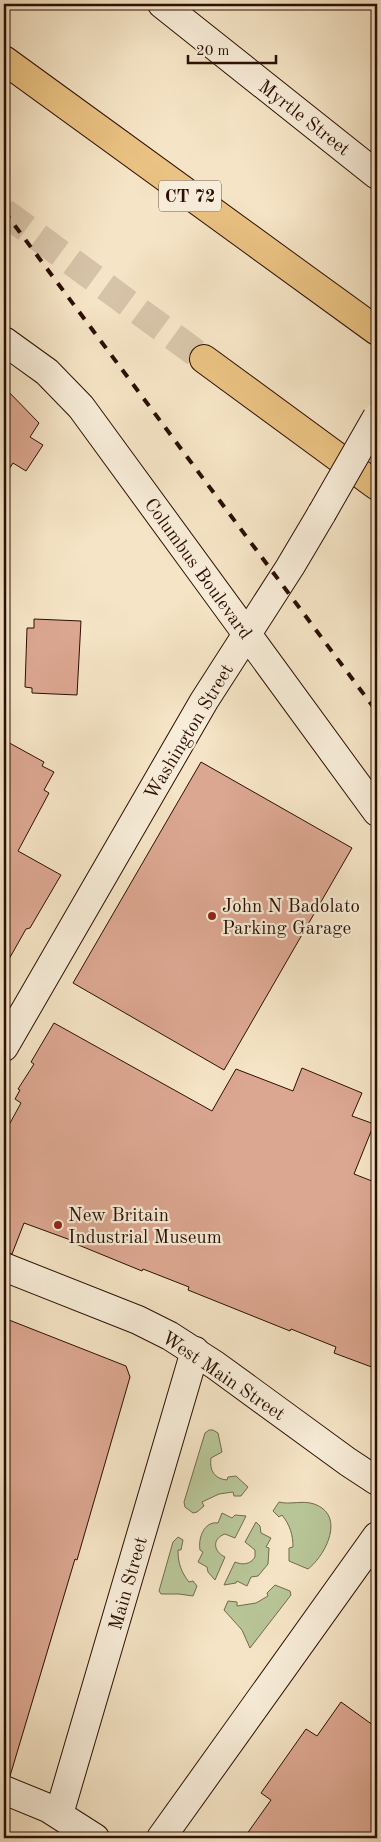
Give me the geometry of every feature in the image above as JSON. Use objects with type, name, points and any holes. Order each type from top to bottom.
[{"type":"highway","name":"CT 72","points":[[4,60],[377,331]]},
{"type":"highway","points":[[204,359],[377,486]]},
{"type":"main road","name":"Myrtle Street","points":[[162,4],[377,174]]},
{"type":"main road","name":"Columbus Boulevard","points":[[4,341],[47,372],[81,407],[377,812]]},
{"type":"main road","name":"Washington Street","points":[[4,1048],[204,701],[294,562],[377,417]]},
{"type":"main road","name":"West Main Street","points":[[4,1267],[150,1325],[195,1351],[377,1481]]},
{"type":"main road","name":"Main Street","points":[[59,1814],[195,1351]]},
{"type":"main road","points":[[161,1838],[377,1536]]},
{"type":"main road","points":[[4,1790],[59,1814],[95,1838]]},
{"type":"green space","points":[[209,1430],[218,1433],[222,1452],[211,1458],[211,1467],[214,1474],[219,1478],[227,1480],[228,1477],[236,1476],[248,1487],[241,1496],[234,1496],[233,1492],[219,1494],[202,1502],[204,1506],[193,1513],[185,1507],[184,1502],[205,1433]]},
{"type":"green space","points":[[279,1502],[314,1504],[324,1509],[329,1517],[331,1526],[326,1545],[315,1563],[308,1569],[289,1561],[289,1548],[293,1547],[290,1530],[282,1515],[279,1517],[273,1511]]},
{"type":"green space","points":[[222,1513],[232,1518],[235,1515],[246,1516],[235,1538],[225,1534],[216,1542],[216,1549],[225,1557],[215,1580],[208,1572],[207,1567],[198,1562],[203,1552],[200,1550],[200,1540],[203,1531],[209,1525],[218,1523]]},
{"type":"green space","points":[[256,1522],[260,1526],[261,1533],[271,1538],[266,1547],[269,1548],[268,1564],[258,1576],[251,1577],[247,1586],[237,1581],[236,1583],[224,1585],[235,1562],[246,1564],[255,1557],[255,1550],[245,1542]]},
{"type":"green space","points":[[178,1537],[183,1540],[181,1550],[178,1550],[180,1567],[189,1582],[193,1581],[197,1586],[193,1596],[161,1594],[159,1591],[173,1542]]},
{"type":"green space","points":[[275,1585],[290,1591],[291,1595],[250,1648],[242,1630],[224,1610],[228,1601],[237,1602],[237,1606],[256,1603],[268,1596],[267,1593]]},
{"type":"building","points":[[4,387],[39,423],[30,437],[43,445],[26,471],[13,463],[4,477]]},
{"type":"building","points":[[34,619],[81,621],[77,695],[32,693],[32,688],[25,687],[27,628],[34,628]]},
{"type":"building","points":[[4,740],[44,762],[42,766],[54,772],[44,790],[49,793],[18,851],[61,875],[30,928],[26,929],[4,968]]},
{"type":"building","name":"John N Badolato Parking Garage","points":[[201,762],[352,848],[224,1070],[73,983]]},
{"type":"building","points":[[54,1023],[212,1111],[236,1069],[293,1091],[302,1068],[362,1093],[352,1116],[374,1124],[354,1174],[377,1183],[377,1369],[334,1353],[336,1347],[291,1329],[290,1331],[188,1290],[189,1287],[143,1269],[142,1271],[76,1244],[76,1242],[24,1223],[12,1254],[4,1252],[4,1134],[21,1103],[15,1099],[20,1090],[18,1089],[34,1064],[31,1062]]},
{"type":"building","points":[[4,1318],[126,1366],[130,1377],[77,1560],[75,1559],[10,1776],[4,1775]]},
{"type":"building","points":[[341,1702],[377,1728],[377,1838],[244,1838],[271,1800],[261,1793],[306,1729],[317,1736]]},
{"type":"tunnel","points":[[4,212],[204,359]]},
{"type":"railway","points":[[4,211],[377,712]]},
{"type":"place","name":"John N Badolato Parking Garage","points":[[212,916]]},
{"type":"place","name":"New Britain Industrial Museum","points":[[58,1225]]}]
